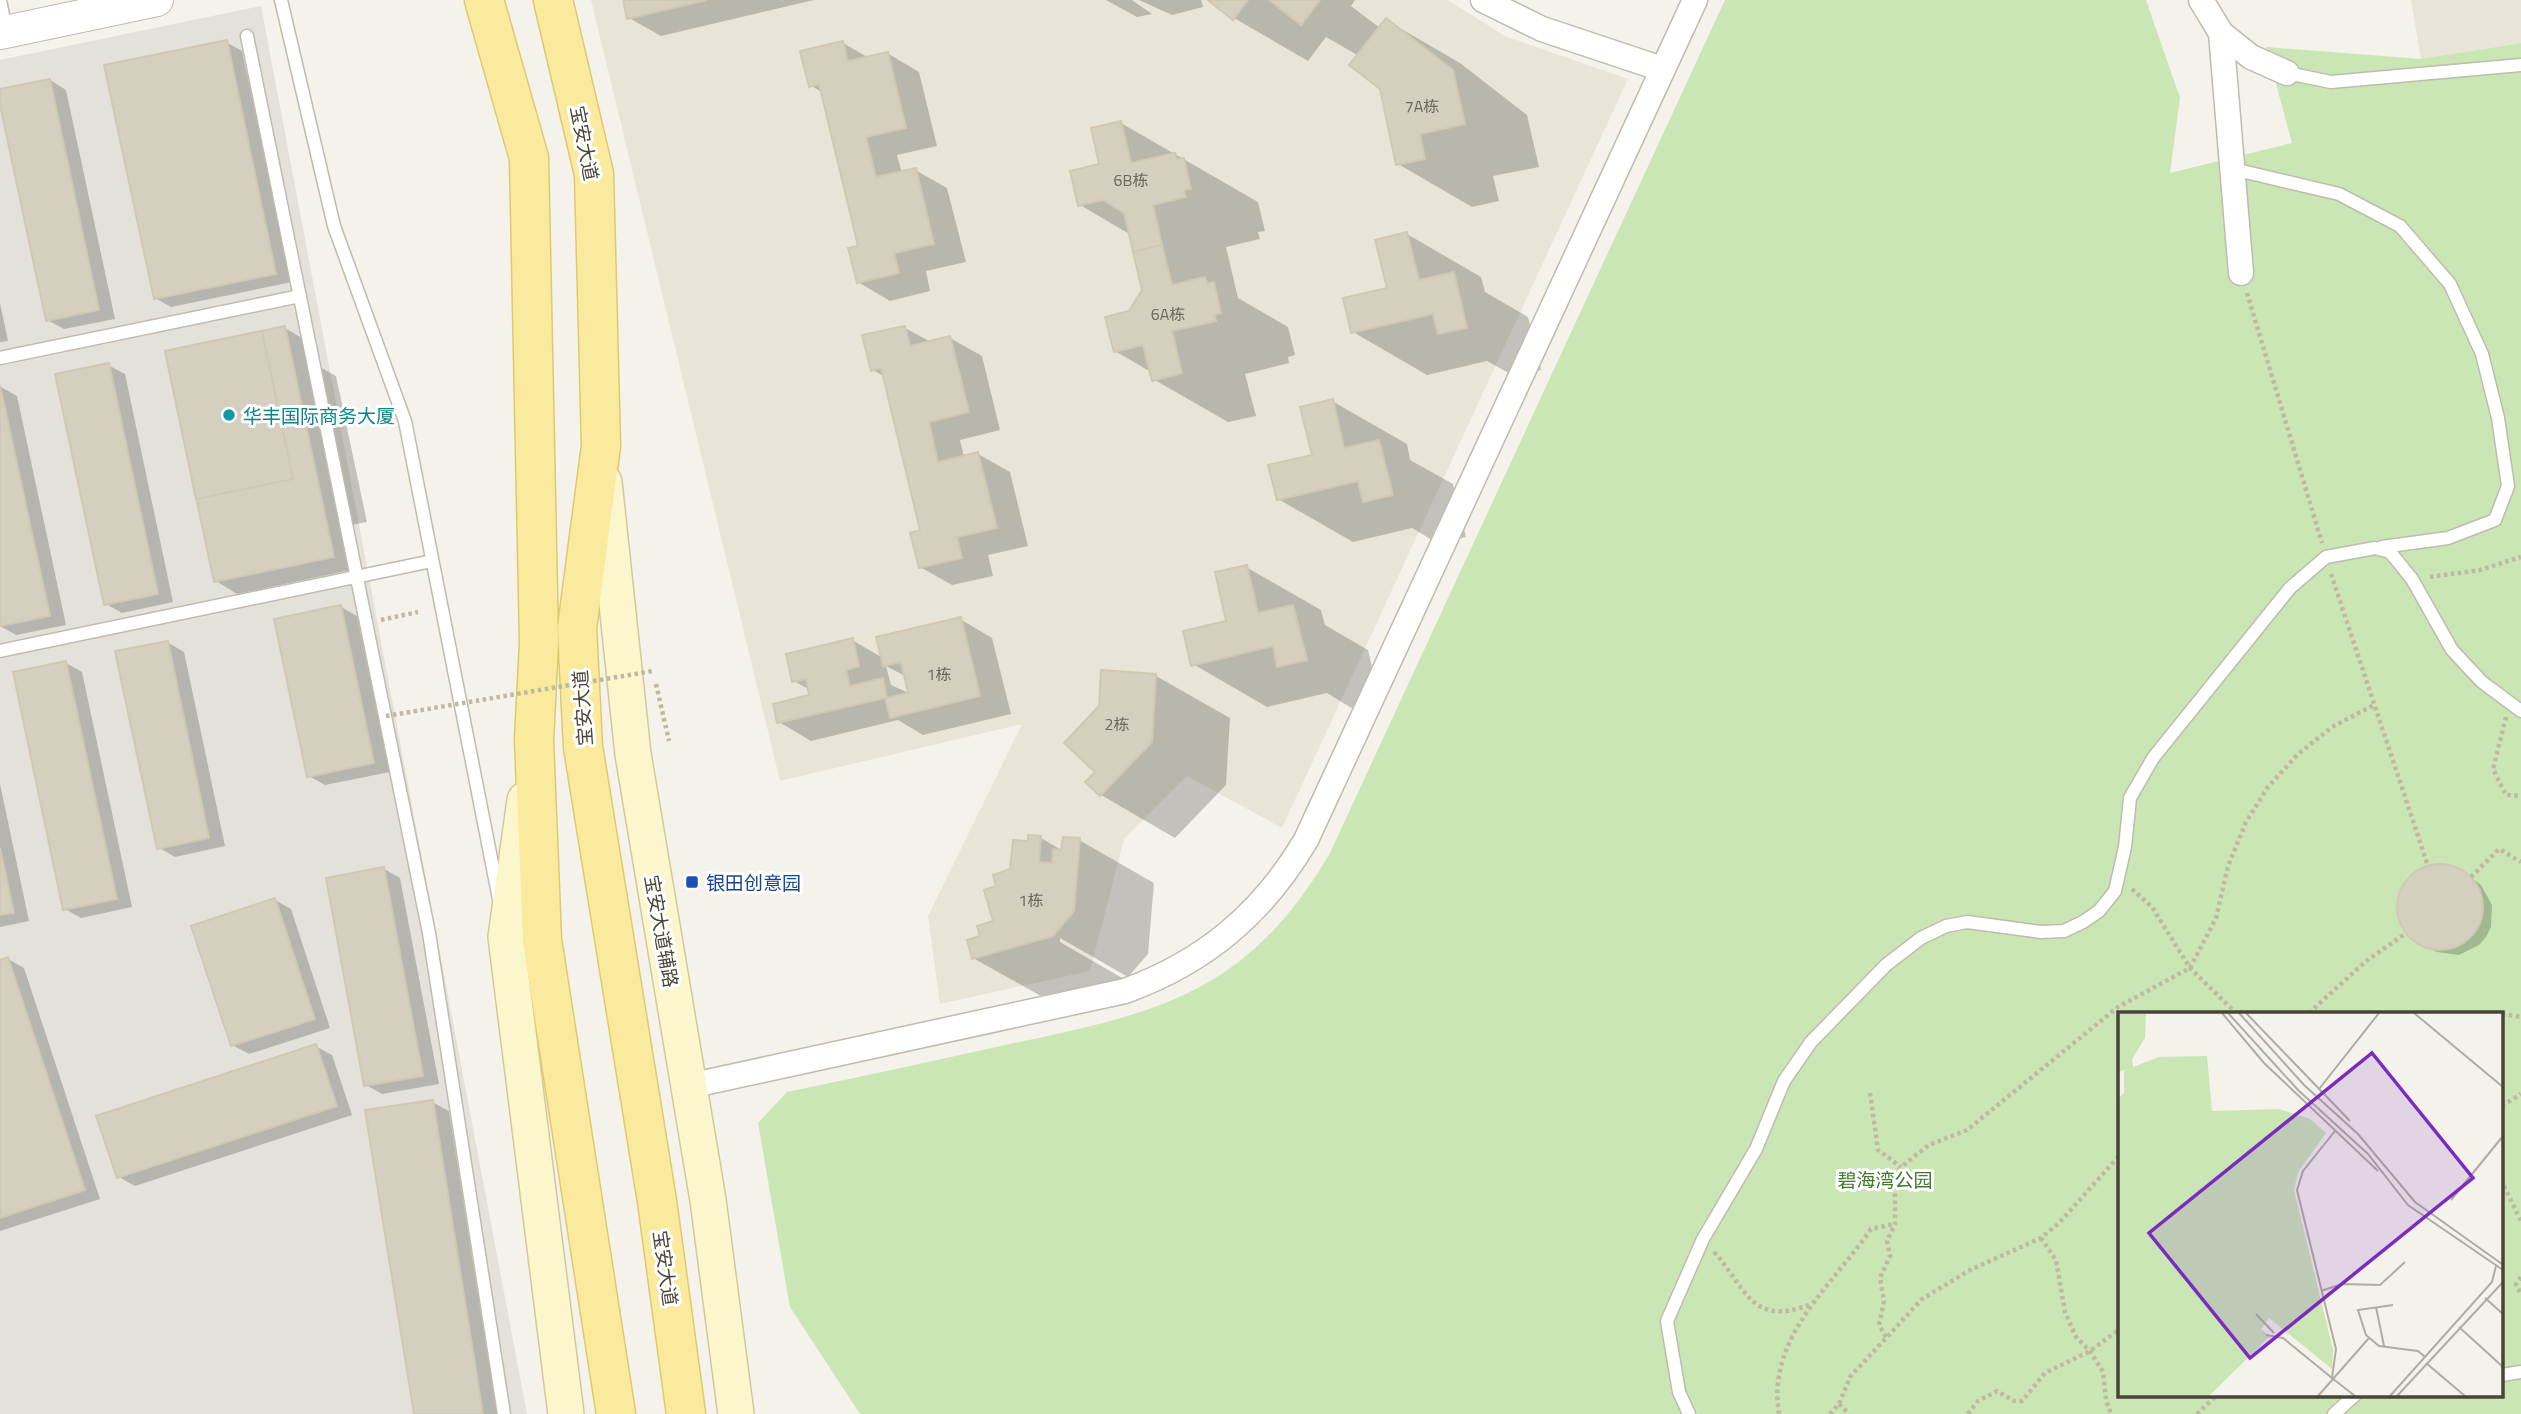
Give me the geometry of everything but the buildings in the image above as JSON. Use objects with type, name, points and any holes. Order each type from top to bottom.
[{"type":"main road","points":[[484,0],[529,158],[539,642],[534,740],[506,937],[566,1414]]},
{"type":"main road","name":"宝安大道","points":[[553,0],[594,174],[601,446],[577,628],[583,747],[657,1201],[686,1414]]},
{"type":"main road","name":"宝安大道辅路","points":[[601,446],[633,754],[708,1200],[736,1414]]},
{"type":"main road","points":[[534,740],[542,940],[616,1414]]},
{"type":"street","points":[[3,32],[157,0]]},
{"type":"street","points":[[1483,0],[1542,29],[1662,69]]},
{"type":"street","points":[[688,1086],[1125,991],[1181,967],[1231,934],[1253,913],[1273,890],[1306,840],[1695,0]]},
{"type":"street","points":[[2201,0],[2221,33],[2251,57],[2287,73]]},
{"type":"street","points":[[2221,33],[2241,273]]},
{"type":"lane","points":[[0,0],[3,32]]},
{"type":"lane","points":[[281,0],[334,226],[405,421],[506,937]]},
{"type":"lane","points":[[247,36],[429,933],[504,1414]]},
{"type":"lane","points":[[2287,73],[2331,82],[2521,65]]},
{"type":"lane","points":[[1689,1414],[1679,1392],[1667,1321],[1703,1239],[1756,1149],[1784,1081],[1825,1026],[1886,965],[1921,938],[1946,926],[1967,922],[2041,932],[2064,931],[2099,911],[2115,891],[2130,798],[2153,758],[2290,588],[2326,557],[2448,538],[2495,520],[2508,486],[2498,418],[2482,354],[2450,284],[2400,226],[2339,194],[2233,169]]},
{"type":"lane","points":[[0,358],[300,296]]},
{"type":"lane","points":[[2375,548],[2390,552],[2412,579],[2452,650],[2482,682],[2521,711]]},
{"type":"lane","points":[[0,651],[432,561]]},
{"type":"lane","points":[[2333,1414],[2354,1396]]},
{"type":"path","points":[[2241,273],[2326,557]]},
{"type":"path","points":[[2412,579],[2480,570],[2521,556]]},
{"type":"path","points":[[2334,584],[2428,866]]},
{"type":"path","points":[[366,622],[418,612]]},
{"type":"path","points":[[386,716],[653,671],[669,741]]},
{"type":"path","points":[[2510,703],[2493,769],[2506,795],[2521,796]]},
{"type":"path","points":[[1886,1337],[1879,1325],[1884,1301],[1880,1278],[1890,1256],[1887,1241],[1895,1224],[1895,1175],[1901,1167],[1929,1144],[1967,1130],[2118,1007],[2190,968],[2216,918],[2228,866],[2246,822],[2268,787],[2297,755],[2333,727],[2374,705]]},
{"type":"path","points":[[2471,877],[2500,849],[2521,862]]},
{"type":"path","points":[[2118,878],[2152,907],[2190,968],[2235,1012]]},
{"type":"path","points":[[2310,1012],[2364,962],[2406,933]]},
{"type":"path","points":[[2314,1008],[2319,1012]]},
{"type":"path","points":[[1870,1093],[1878,1150],[1901,1167]]},
{"type":"path","points":[[2504,1105],[2521,1094]]},
{"type":"path","points":[[1830,1414],[1839,1404],[1850,1377],[1922,1299],[1970,1269],[2041,1238],[2058,1224],[2118,1157]]},
{"type":"path","points":[[2504,1190],[2521,1221]]},
{"type":"path","points":[[1779,1414],[1777,1403],[1783,1352],[1810,1305],[1835,1271],[1851,1258],[1871,1229],[1895,1224]]},
{"type":"path","points":[[2041,1238],[2056,1260],[2065,1312],[2076,1336],[2090,1351],[2103,1372],[2105,1400],[2111,1414]]},
{"type":"path","points":[[1703,1239],[1722,1260],[1745,1296],[1761,1309],[1776,1312],[1810,1305]]},
{"type":"path","points":[[2521,1277],[2516,1284],[2521,1294]]},
{"type":"path","points":[[1968,1414],[1978,1401],[1997,1391],[2014,1401],[2022,1401],[2045,1373],[2090,1351],[2118,1330]]},
{"type":"path","points":[[2197,1414],[2216,1396]]},
{"type":"path","points":[[1839,1404],[1849,1414]]},
{"type":"shaded area","points":[[591,0],[1448,0],[1505,36],[1628,79],[1282,828],[1187,776],[1124,839],[1090,971],[940,1004],[928,916],[1022,724],[780,781]]},
{"type":"shaded area","points":[[2411,0],[2521,0],[2521,43],[2421,59]]},
{"type":"shaded area","points":[[261,6],[527,1414],[0,1414],[0,60]]},
{"type":"green space","name":"碧海湾公园","points":[[1725,0],[2146,0],[2180,98],[2170,173],[2292,143],[2266,47],[2421,59],[2521,43],[2521,1414],[860,1414],[790,1307],[758,1123],[787,1092],[1108,1022],[1152,1008],[1193,991],[1230,968],[1265,939],[1298,901],[1330,853]]},
{"type":"place","name":"华丰国际商务大厦","points":[[229,415]]},
{"type":"place","name":"银田创意园","points":[[692,882]]}]
